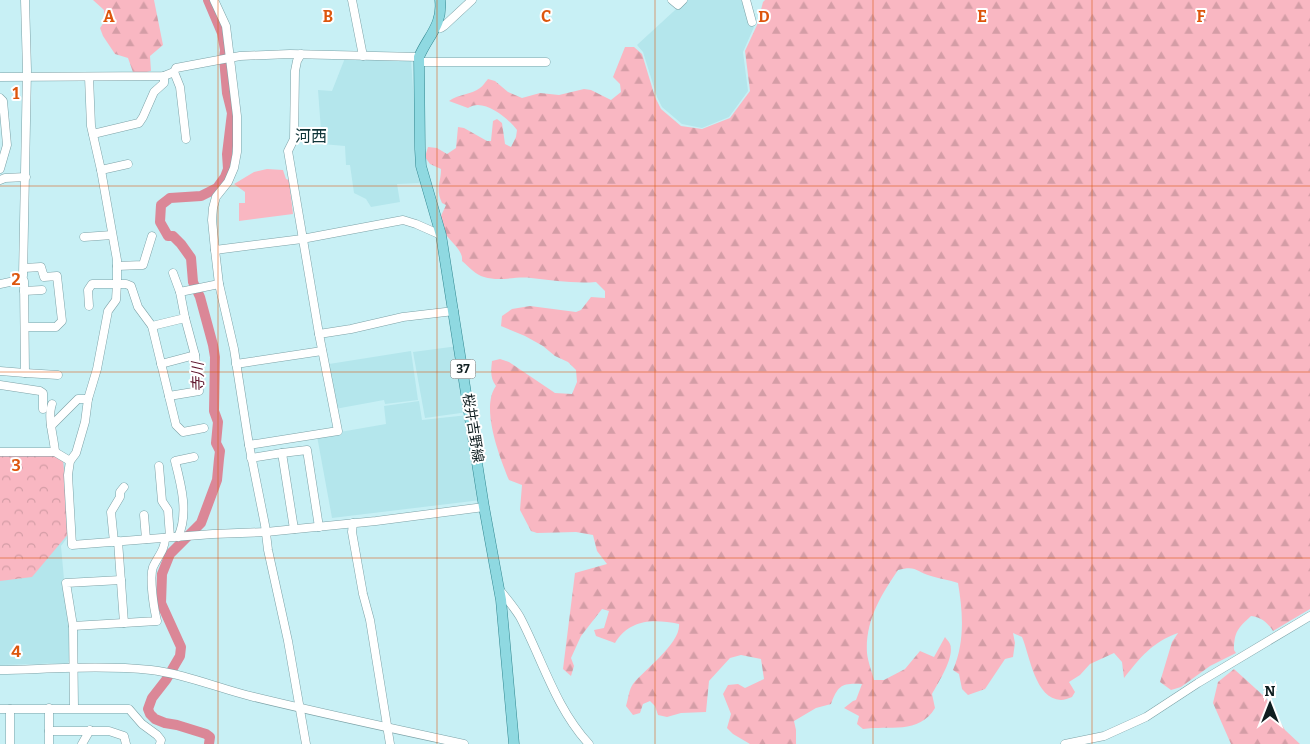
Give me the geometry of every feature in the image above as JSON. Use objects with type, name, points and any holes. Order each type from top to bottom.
[{"type":"main road","name":"桜井吉野線","points":[[440,0],[440,17],[437,27],[425,44],[419,60],[421,166],[441,236],[454,311],[504,628],[514,744]]},
{"type":"street","points":[[25,0],[27,77],[26,176],[24,268],[22,278],[24,281],[25,373]]},
{"type":"street","points":[[214,0],[226,26],[226,58],[237,116],[237,152],[234,168],[228,182],[216,197],[213,208],[212,220],[219,284],[236,364],[251,458],[268,550],[288,641],[299,708],[304,724],[306,744]]},
{"type":"street","points":[[352,0],[363,56]]},
{"type":"street","points":[[437,27],[441,28],[444,26],[472,0]]},
{"type":"street","points":[[672,0],[678,5],[683,0]]},
{"type":"street","points":[[746,0],[752,22]]},
{"type":"street","points":[[0,76],[164,76],[174,72],[176,68],[226,58],[301,54],[419,60],[546,62]]},
{"type":"street","points":[[249,445],[338,431],[302,239],[288,151],[294,139],[295,70],[301,54]]},
{"type":"street","points":[[174,72],[180,87],[186,139]]},
{"type":"street","points":[[93,134],[139,123],[154,92],[164,82],[164,76]]},
{"type":"street","points":[[89,77],[93,134],[112,234],[117,266],[117,283],[116,300],[108,311],[97,369],[76,453],[70,461],[68,475],[72,545],[198,535],[266,532],[484,507]]},
{"type":"street","points":[[0,98],[3,101],[7,145],[0,169]]},
{"type":"street","points":[[101,170],[128,164]]},
{"type":"street","points":[[0,180],[26,176]]},
{"type":"street","points":[[215,250],[302,239],[403,220],[441,236]]},
{"type":"street","points":[[84,237],[112,234]]},
{"type":"street","points":[[117,266],[143,265],[152,236]]},
{"type":"street","points":[[24,268],[41,267],[44,277],[57,276],[62,321],[56,327],[25,327]]},
{"type":"street","points":[[169,396],[199,391],[195,355],[185,318],[184,291],[173,273]]},
{"type":"street","points":[[0,284],[22,278]]},
{"type":"street","points":[[89,306],[88,290],[92,284],[117,283],[131,286],[138,307],[152,326],[176,425],[183,432],[204,428]]},
{"type":"street","points":[[184,291],[211,284],[219,284]]},
{"type":"street","points":[[24,291],[42,290]]},
{"type":"street","points":[[319,334],[403,317],[454,311]]},
{"type":"street","points":[[152,326],[185,318]]},
{"type":"street","points":[[236,364],[322,351]]},
{"type":"street","points":[[161,364],[195,355]]},
{"type":"street","points":[[0,372],[58,375]]},
{"type":"street","points":[[0,385],[40,391],[43,393],[43,409]]},
{"type":"street","points":[[51,427],[78,398],[88,399]]},
{"type":"street","points":[[52,404],[51,427],[55,452]]},
{"type":"street","points":[[251,458],[307,450],[319,527]]},
{"type":"street","points":[[0,452],[55,452],[70,461]]},
{"type":"street","points":[[282,453],[294,529]]},
{"type":"street","points":[[73,626],[157,621],[153,608],[153,568],[171,537],[183,527],[181,488],[175,461],[194,457]]},
{"type":"street","points":[[160,466],[162,501],[168,510],[171,537]]},
{"type":"street","points":[[124,487],[111,512],[121,580],[124,623]]},
{"type":"street","points":[[144,515],[146,539]]},
{"type":"street","points":[[353,523],[352,532],[363,594],[370,620],[381,691],[389,727],[390,744]]},
{"type":"street","points":[[74,708],[73,626],[66,583],[121,580]]},
{"type":"street","points":[[498,587],[519,615],[566,713],[576,730],[590,744]]},
{"type":"street","points":[[1065,744],[1104,736],[1146,717],[1198,683],[1310,616]]},
{"type":"street","points":[[0,670],[73,668],[153,670],[299,708],[464,744]]},
{"type":"street","points":[[49,708],[49,744]]},
{"type":"street","points":[[0,709],[129,709],[142,724],[157,735],[161,740],[160,744]]},
{"type":"street","points":[[10,709],[10,744]]},
{"type":"street","points":[[82,744],[90,730]]},
{"type":"street","points":[[49,731],[109,731],[124,736],[126,744]]},
{"type":"shaded area","points":[[686,0],[741,0],[754,27],[743,52],[748,91],[729,117],[702,128],[682,124],[662,107],[643,52],[637,45]]},
{"type":"shaded area","points":[[345,58],[411,59],[418,162],[422,183],[397,184],[400,202],[371,207],[366,199],[354,193],[350,165],[346,165],[345,146],[322,144],[318,90],[332,91]]},
{"type":"shaded area","points":[[458,346],[468,412],[425,418],[413,352]]},
{"type":"shaded area","points":[[411,351],[418,400],[385,404],[384,400],[335,409],[329,364]]},
{"type":"shaded area","points":[[419,401],[422,420],[468,415],[481,500],[332,518],[317,436],[386,424],[384,406]]},
{"type":"shaded area","points":[[0,452],[66,455],[70,534],[61,546],[71,657],[68,663],[0,665]]},
{"type":"green space","points":[[93,0],[154,0],[163,45],[150,56],[151,71],[134,75],[128,58],[115,54],[100,28],[104,22],[104,10]]},
{"type":"green space","points":[[765,0],[1310,0],[1310,609],[1273,631],[1264,621],[1251,616],[1236,634],[1234,650],[1236,653],[1210,666],[1181,687],[1171,690],[1160,682],[1172,642],[1178,633],[1154,646],[1141,657],[1124,678],[1122,662],[1114,653],[1090,664],[1080,675],[1069,682],[1075,692],[1072,697],[1062,700],[1052,698],[1039,685],[1022,637],[1013,633],[1015,643],[1013,657],[1005,659],[985,689],[968,695],[962,689],[959,674],[953,670],[960,649],[962,627],[958,583],[909,568],[898,570],[880,599],[871,619],[867,641],[869,663],[874,680],[884,680],[905,669],[920,651],[934,657],[945,637],[951,649],[948,663],[932,694],[935,708],[921,722],[912,725],[863,729],[857,724],[859,716],[844,708],[856,700],[862,684],[845,685],[836,693],[831,704],[816,708],[794,721],[796,744],[750,744],[727,728],[731,714],[723,694],[728,685],[738,684],[745,688],[764,679],[761,659],[741,655],[730,658],[709,681],[706,712],[681,713],[667,717],[658,715],[655,706],[650,701],[643,704],[640,713],[633,715],[626,706],[632,686],[668,648],[678,631],[679,624],[651,621],[635,625],[621,635],[615,643],[596,636],[594,630],[604,628],[609,611],[602,609],[581,636],[571,658],[574,666],[571,676],[563,669],[575,573],[607,564],[597,551],[593,535],[576,532],[537,533],[531,531],[520,510],[522,485],[509,480],[493,433],[490,406],[496,386],[491,371],[492,361],[500,359],[509,362],[555,393],[572,394],[577,382],[576,370],[568,362],[555,356],[543,346],[501,326],[502,316],[512,309],[530,306],[576,312],[581,310],[591,297],[605,298],[605,291],[596,282],[525,278],[496,279],[481,276],[473,270],[462,261],[462,255],[459,250],[443,230],[441,216],[446,205],[442,203],[439,193],[441,169],[430,164],[425,157],[428,147],[437,148],[447,154],[456,148],[458,127],[464,128],[487,141],[491,141],[493,121],[497,119],[502,123],[505,144],[511,147],[517,130],[495,110],[481,105],[474,105],[468,108],[449,101],[473,92],[488,79],[495,81],[508,92],[522,98],[540,93],[559,95],[584,89],[591,90],[611,100],[621,92],[620,84],[613,77],[625,47],[634,47],[642,54],[655,97],[661,109],[681,126],[702,129],[730,118],[750,91],[745,51],[757,25]]},
{"type":"green space","points":[[267,169],[283,170],[286,179],[289,180],[293,214],[239,221],[239,203],[245,203],[245,192],[234,184],[254,172]]},
{"type":"green space","points":[[0,454],[60,454],[63,459],[69,533],[32,577],[0,581]]},
{"type":"green space","points":[[1234,669],[1266,698],[1285,730],[1300,744],[1231,744],[1213,703],[1218,682]]},
{"type":"waterway","name":"寺川","points":[[208,0],[222,33],[225,50],[227,93],[232,113],[227,154],[228,169],[217,188],[201,196],[170,198],[161,205],[160,222],[168,236],[173,236],[191,258],[193,282],[200,297],[215,357],[214,411],[218,422],[216,443],[220,451],[217,480],[201,523],[170,554],[162,574],[161,603],[181,647],[180,656],[166,680],[152,698],[148,709],[155,719],[206,734],[210,737],[209,744]]},
{"type":"district","name":"河西","points":[[311,136]]}]
